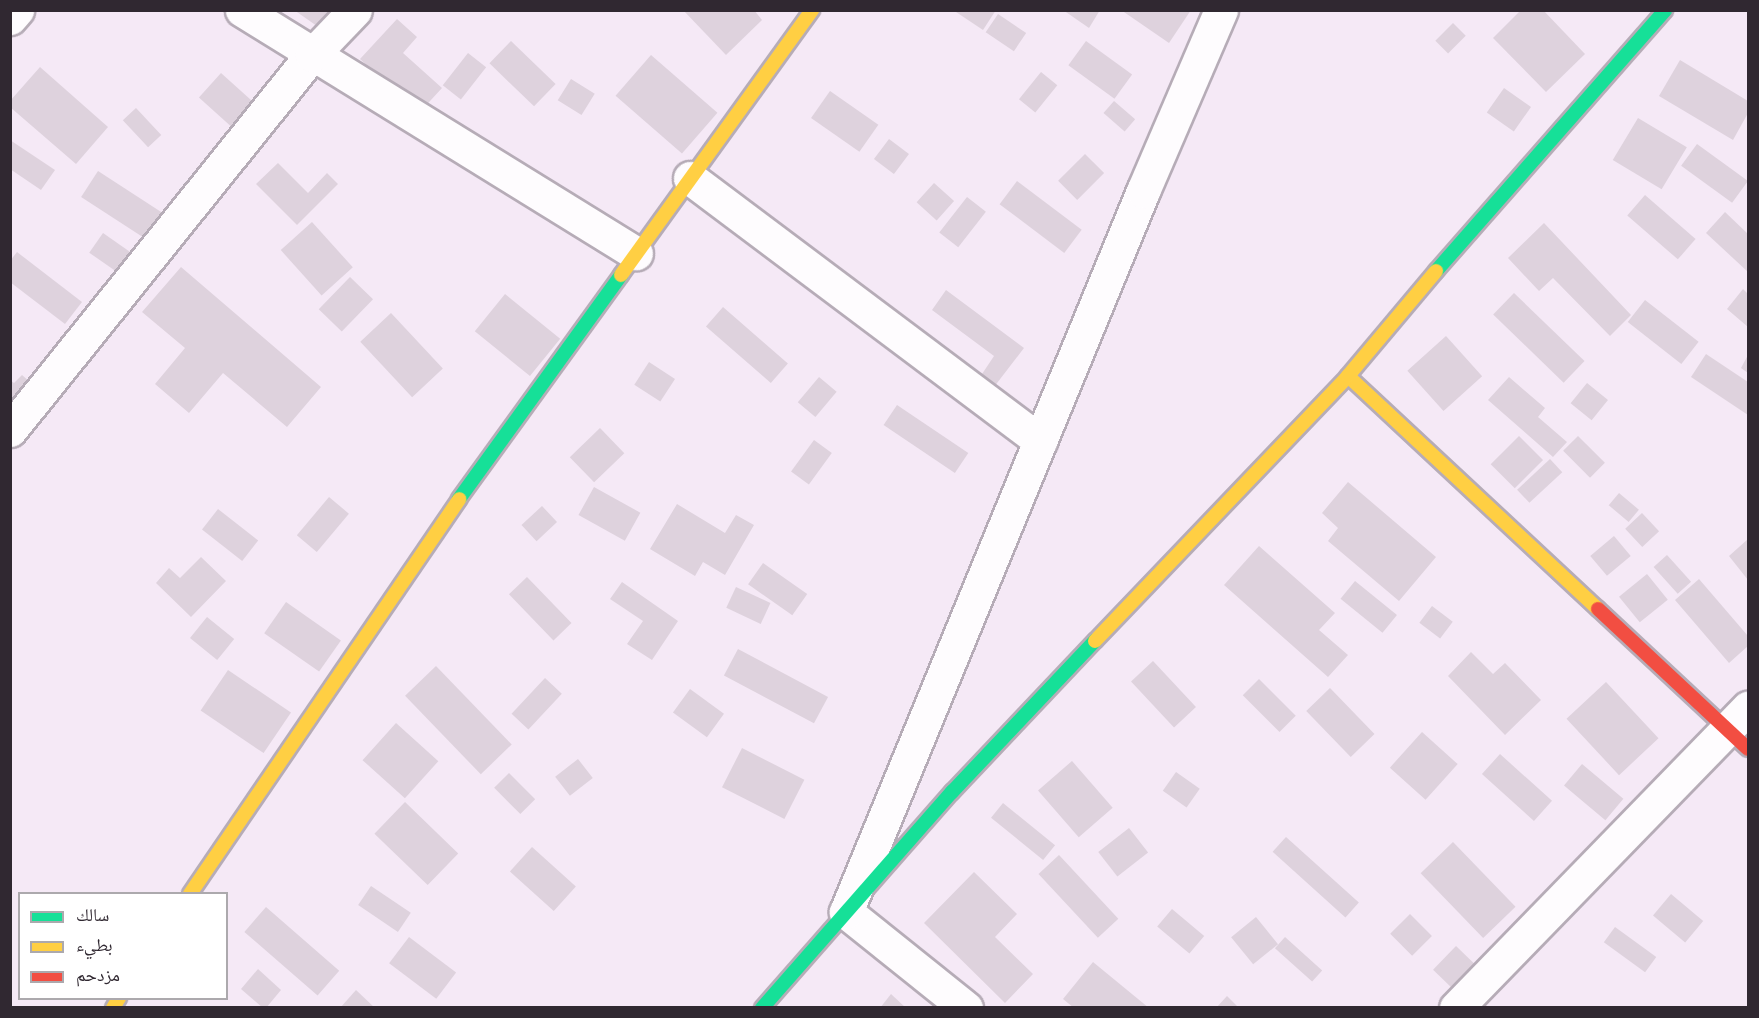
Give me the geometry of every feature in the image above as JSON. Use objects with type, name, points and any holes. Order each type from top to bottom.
[{"type":"street","points":[[10,18],[17,10]]},
{"type":"street","points":[[242,10],[636,253]]},
{"type":"street","points":[[10,430],[312,55],[355,10]]},
{"type":"street","points":[[191,892],[429,540],[812,10]]},
{"type":"street","points":[[846,912],[1221,10]]},
{"type":"street","points":[[762,1008],[952,792],[1348,376],[1512,182],[1665,10]]},
{"type":"street","points":[[690,178],[1040,441]]},
{"type":"street","points":[[1348,376],[1742,729],[1456,1008]]},
{"type":"street","points":[[846,912],[966,1008]]},
{"type":"building","points":[[294,10],[343,10],[327,33]]},
{"type":"building","points":[[683,10],[754,10],[762,20],[726,55]]},
{"type":"building","points":[[953,10],[996,10],[983,30]]},
{"type":"building","points":[[1063,10],[1100,10],[1089,28]]},
{"type":"building","points":[[1121,10],[1191,10],[1169,43]]},
{"type":"building","points":[[1521,10],[1543,10],[1585,54],[1546,92],[1493,38]]},
{"type":"building","points":[[998,14],[1026,33],[1014,51],[986,32]]},
{"type":"building","points":[[397,19],[417,37],[403,53],[442,88],[419,113],[360,59]]},
{"type":"building","points":[[1453,23],[1466,36],[1448,53],[1435,41]]},
{"type":"building","points":[[511,41],[556,84],[534,106],[489,63]]},
{"type":"building","points":[[1086,41],[1132,75],[1114,99],[1068,65]]},
{"type":"building","points":[[468,53],[486,67],[461,99],[443,85]]},
{"type":"building","points":[[651,55],[717,113],[682,153],[616,96]]},
{"type":"building","points":[[1680,60],[1748,101],[1748,113],[1733,140],[1659,96]]},
{"type":"building","points":[[40,67],[108,127],[76,164],[10,107],[10,101]]},
{"type":"building","points":[[1041,72],[1057,85],[1035,112],[1019,99]]},
{"type":"building","points":[[221,73],[265,112],[243,137],[199,98]]},
{"type":"building","points":[[571,79],[595,94],[581,115],[558,100]]},
{"type":"building","points":[[1504,88],[1531,107],[1514,132],[1487,113]]},
{"type":"building","points":[[830,91],[878,125],[859,152],[811,118]]},
{"type":"building","points":[[1114,101],[1135,119],[1125,131],[1104,113]]},
{"type":"building","points":[[136,108],[161,135],[148,147],[123,120]]},
{"type":"building","points":[[1638,118],[1687,147],[1662,189],[1613,160]]},
{"type":"building","points":[[889,139],[909,154],[894,174],[874,159]]},
{"type":"building","points":[[10,140],[55,170],[41,190],[10,169]]},
{"type":"building","points":[[1697,144],[1748,181],[1732,203],[1681,166]]},
{"type":"building","points":[[1085,154],[1104,173],[1077,200],[1058,181]]},
{"type":"building","points":[[278,163],[308,193],[327,173],[338,184],[297,225],[256,184]]},
{"type":"building","points":[[98,171],[173,220],[157,246],[81,197]]},
{"type":"building","points":[[1017,181],[1082,230],[1064,253],[1000,204]]},
{"type":"building","points":[[934,183],[954,201],[937,220],[917,202]]},
{"type":"building","points":[[1645,195],[1696,239],[1678,259],[1627,215]]},
{"type":"building","points":[[967,197],[986,212],[958,247],[939,232]]},
{"type":"building","points":[[1725,212],[1748,234],[1748,272],[1706,233]]},
{"type":"building","points":[[312,222],[353,267],[322,295],[281,250]]},
{"type":"building","points":[[1544,223],[1631,315],[1610,336],[1553,278],[1539,291],[1508,258]]},
{"type":"building","points":[[103,233],[142,260],[128,280],[89,253]]},
{"type":"building","points":[[17,252],[82,302],[65,324],[10,282],[10,261]]},
{"type":"building","points":[[181,267],[321,387],[287,427],[223,373],[189,413],[155,384],[185,348],[142,312]]},
{"type":"building","points":[[350,277],[373,299],[342,332],[319,309]]},
{"type":"building","points":[[1743,289],[1748,294],[1748,327],[1727,309]]},
{"type":"building","points":[[946,290],[1024,348],[994,387],[980,377],[994,356],[932,310]]},
{"type":"building","points":[[1514,293],[1584,361],[1564,383],[1493,315]]},
{"type":"building","points":[[505,294],[560,339],[530,376],[475,331]]},
{"type":"building","points":[[1645,300],[1699,342],[1681,364],[1628,322]]},
{"type":"building","points":[[723,307],[788,363],[771,383],[706,327]]},
{"type":"building","points":[[391,313],[443,369],[412,397],[360,342]]},
{"type":"building","points":[[1446,336],[1482,376],[1443,411],[1407,371]]},
{"type":"building","points":[[1706,354],[1748,382],[1748,415],[1691,377]]},
{"type":"building","points":[[1748,355],[1748,373],[1741,368]]},
{"type":"building","points":[[649,362],[675,379],[660,402],[634,385]]},
{"type":"building","points":[[22,375],[37,388],[21,405],[10,395],[10,380],[14,383]]},
{"type":"building","points":[[819,377],[837,392],[815,417],[798,402]]},
{"type":"building","points":[[1509,377],[1545,408],[1538,417],[1567,442],[1553,457],[1488,400]]},
{"type":"building","points":[[1587,383],[1608,400],[1592,420],[1571,403]]},
{"type":"building","points":[[897,405],[968,453],[955,473],[884,425]]},
{"type":"building","points":[[600,428],[624,453],[594,482],[570,457]]},
{"type":"building","points":[[1519,436],[1543,460],[1515,488],[1491,464]]},
{"type":"building","points":[[1578,436],[1605,463],[1590,478],[1563,451]]},
{"type":"building","points":[[814,440],[832,453],[809,484],[791,472]]},
{"type":"building","points":[[1550,459],[1562,472],[1529,503],[1517,490]]},
{"type":"building","points":[[1348,482],[1436,557],[1399,601],[1328,541],[1338,528],[1322,513]]},
{"type":"building","points":[[594,487],[640,513],[625,541],[578,515]]},
{"type":"building","points":[[1619,493],[1639,510],[1629,522],[1609,505]]},
{"type":"building","points":[[329,497],[349,514],[317,552],[297,535]]},
{"type":"building","points":[[677,504],[725,533],[736,515],[754,525],[725,575],[703,562],[695,576],[650,549]]},
{"type":"building","points":[[542,506],[557,522],[537,541],[522,525]]},
{"type":"building","points":[[218,509],[258,540],[242,561],[202,529]]},
{"type":"building","points":[[1642,513],[1659,531],[1642,547],[1625,529]]},
{"type":"building","points":[[1614,536],[1631,556],[1607,576],[1590,556]]},
{"type":"building","points":[[1748,539],[1748,580],[1729,556]]},
{"type":"building","points":[[1259,546],[1335,613],[1319,630],[1348,655],[1328,677],[1224,585]]},
{"type":"building","points":[[1667,555],[1691,582],[1678,594],[1654,567]]},
{"type":"building","points":[[201,557],[226,581],[191,617],[156,583],[169,568],[180,578]]},
{"type":"building","points":[[763,563],[807,594],[792,615],[748,584]]},
{"type":"building","points":[[1647,574],[1668,600],[1640,622],[1619,597]]},
{"type":"building","points":[[527,577],[571,623],[553,640],[509,594]]},
{"type":"building","points":[[1699,579],[1748,636],[1748,646],[1729,663],[1675,600]]},
{"type":"building","points":[[1355,581],[1397,615],[1382,633],[1341,599]]},
{"type":"building","points":[[622,582],[678,621],[652,660],[627,644],[643,621],[610,599]]},
{"type":"building","points":[[736,587],[770,603],[761,624],[726,608]]},
{"type":"building","points":[[286,602],[341,640],[319,672],[264,633]]},
{"type":"building","points":[[1432,606],[1453,622],[1440,638],[1419,623]]},
{"type":"building","points":[[207,617],[234,639],[217,660],[190,638]]},
{"type":"building","points":[[738,649],[828,697],[814,723],[724,675]]},
{"type":"building","points":[[1471,652],[1493,674],[1505,663],[1541,700],[1505,735],[1448,676]]},
{"type":"building","points":[[1153,661],[1196,707],[1174,728],[1131,681]]},
{"type":"building","points":[[436,666],[512,744],[481,774],[405,696]]},
{"type":"building","points":[[228,670],[291,712],[264,753],[201,711]]},
{"type":"building","points":[[545,678],[562,694],[528,730],[512,714]]},
{"type":"building","points":[[1259,679],[1296,716],[1280,732],[1243,695]]},
{"type":"building","points":[[1606,682],[1659,738],[1619,775],[1567,719]]},
{"type":"building","points":[[1330,688],[1374,734],[1351,757],[1306,711]]},
{"type":"building","points":[[690,689],[724,714],[707,737],[673,712]]},
{"type":"building","points":[[396,723],[438,761],[405,798],[363,760]]},
{"type":"building","points":[[1422,732],[1458,764],[1426,800],[1390,768]]},
{"type":"building","points":[[742,748],[804,780],[784,819],[722,787]]},
{"type":"building","points":[[1500,754],[1552,801],[1534,821],[1482,774]]},
{"type":"building","points":[[578,759],[593,778],[570,796],[555,777]]},
{"type":"building","points":[[1072,761],[1113,808],[1079,837],[1038,791]]},
{"type":"building","points":[[1582,764],[1623,799],[1605,820],[1564,785]]},
{"type":"building","points":[[1176,772],[1200,789],[1187,807],[1163,791]]},
{"type":"building","points":[[509,773],[535,799],[520,814],[494,788]]},
{"type":"building","points":[[405,802],[458,853],[428,885],[374,834]]},
{"type":"building","points":[[1003,803],[1055,845],[1043,860],[991,818]]},
{"type":"building","points":[[1129,828],[1148,852],[1117,876],[1098,852]]},
{"type":"building","points":[[1286,837],[1359,903],[1345,917],[1273,852]]},
{"type":"building","points":[[1453,842],[1516,907],[1483,938],[1421,873]]},
{"type":"building","points":[[532,847],[576,886],[554,911],[510,872]]},
{"type":"building","points":[[1059,855],[1118,919],[1098,938],[1039,874]]},
{"type":"building","points":[[974,872],[1017,914],[995,937],[1033,974],[1005,1003],[924,923]]},
{"type":"building","points":[[371,886],[411,913],[398,932],[358,905]]},
{"type":"building","points":[[1671,894],[1703,921],[1685,942],[1653,915]]},
{"type":"building","points":[[266,907],[339,971],[318,996],[244,932]]},
{"type":"building","points":[[1172,909],[1204,936],[1189,954],[1157,927]]},
{"type":"building","points":[[1410,914],[1432,936],[1412,956],[1390,934]]},
{"type":"building","points":[[1256,917],[1278,944],[1253,964],[1231,937]]},
{"type":"building","points":[[1615,927],[1656,957],[1645,972],[1604,942]]},
{"type":"building","points":[[409,937],[456,973],[436,999],[389,963]]},
{"type":"building","points":[[1285,937],[1322,970],[1312,982],[1275,948]]},
{"type":"building","points":[[1456,946],[1483,972],[1460,995],[1433,970]]},
{"type":"building","points":[[1093,962],[1149,1008],[1074,1008],[1063,999]]},
{"type":"building","points":[[258,969],[281,990],[266,1008],[263,1008],[241,989]]},
{"type":"building","points":[[356,990],[375,1008],[340,1008]]},
{"type":"building","points":[[891,994],[906,1008],[880,1008]]},
{"type":"building","points":[[1227,996],[1239,1008],[1216,1008]]},
{"type":"traffic: fast","points":[[1436,271],[1665,10]]},
{"type":"traffic: fast","points":[[459,499],[621,275]]},
{"type":"traffic: fast","points":[[762,1008],[952,792],[1095,641]]},
{"type":"traffic: slow","points":[[621,275],[812,10]]},
{"type":"traffic: slow","points":[[1095,641],[1348,376],[1436,271]]},
{"type":"traffic: slow","points":[[1348,376],[1598,609]]},
{"type":"traffic: slow","points":[[191,892],[459,499]]},
{"type":"traffic: slow","points":[[113,1008],[118,1000]]},
{"type":"traffic: jam","points":[[1598,609],[1748,749]]}]
